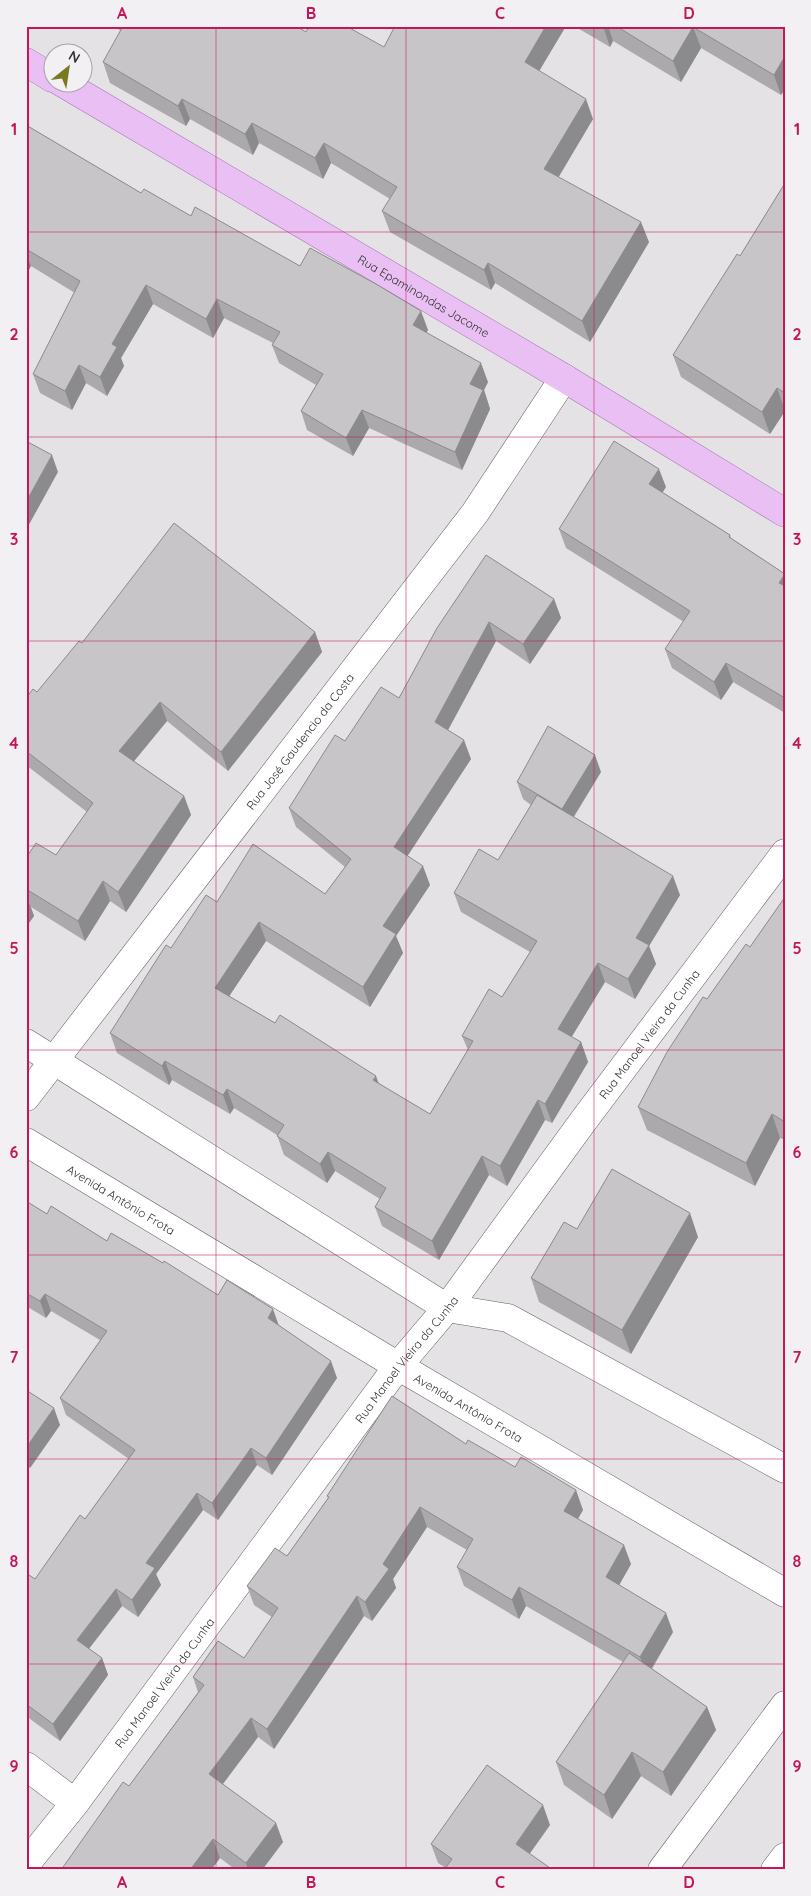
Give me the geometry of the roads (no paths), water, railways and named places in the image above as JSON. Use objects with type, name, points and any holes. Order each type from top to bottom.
[{"type":"main road","points":[[26,62],[42,72]]},
{"type":"main road","name":"Rua Epaminondas Jacome","points":[[78,92],[564,378],[785,512]]},
{"type":"street","name":"Rua José Gaudencio da Costa","points":[[26,1097],[474,513],[564,378]]},
{"type":"street","name":"Rua Manoel Vieira da Cunha","points":[[26,1864],[75,1803],[398,1366],[447,1308],[584,1120],[785,853]]},
{"type":"street","points":[[26,1043],[447,1308],[508,1318],[785,1469]]},
{"type":"street","name":"Avenida Antônio Frota","points":[[26,1142],[398,1366],[785,1593]]},
{"type":"street","points":[[662,1870],[785,1706]]},
{"type":"street","points":[[26,1766],[75,1803]]},
{"type":"street","points":[[775,1870],[785,1857]]}]
